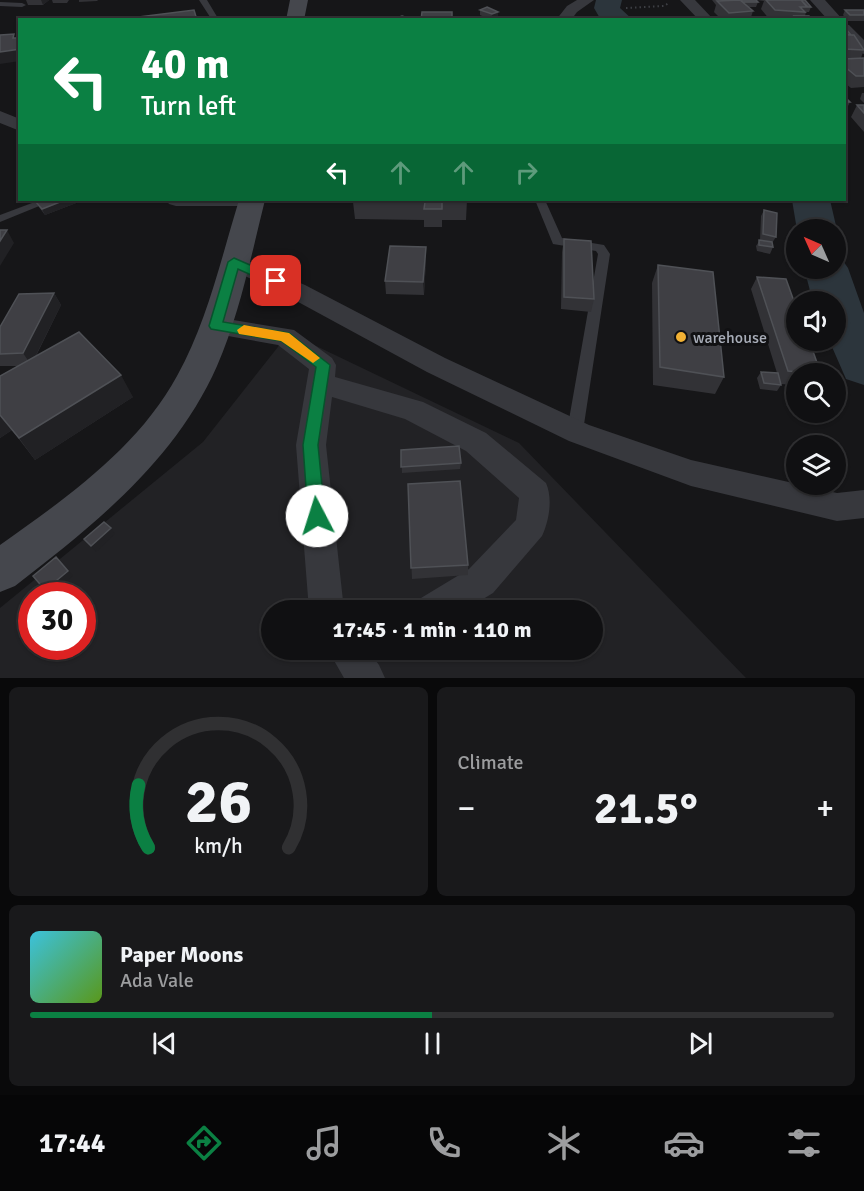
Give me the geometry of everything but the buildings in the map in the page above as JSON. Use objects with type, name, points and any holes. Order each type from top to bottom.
[{"type":"street","points":[[296,18],[300,0]]},
{"type":"street","points":[[565,18],[572,9],[587,0]]},
{"type":"street","points":[[687,0],[705,18]]},
{"type":"street","points":[[817,0],[834,18]]},
{"type":"street","points":[[0,116],[18,125]]},
{"type":"street","points":[[0,571],[118,477],[153,438],[188,389],[216,326],[252,201]]},
{"type":"street","points":[[234,262],[297,291],[436,365],[575,431],[691,473],[837,507],[864,504]]},
{"type":"street","points":[[216,326],[285,337],[323,365],[310,445],[325,600]]},
{"type":"street","points":[[320,383],[413,410],[477,442],[535,493],[531,526],[481,581],[450,600]]},
{"type":"lane","points":[[203,0],[215,18]]},
{"type":"lane","points":[[0,4],[22,4]]},
{"type":"lane","points":[[0,219],[46,201]]},
{"type":"lane","points":[[540,201],[556,241],[600,248],[604,254],[575,431]]},
{"type":"path","points":[[626,8],[664,6],[675,0]]},
{"type":"shaded area","points":[[289,333],[519,443],[746,678],[0,678],[0,608],[18,593],[18,660],[96,660],[96,582],[32,582],[203,442]]},
{"type":"waterway","points":[[609,0],[607,8],[616,18]]},
{"type":"waterway","points":[[811,201],[815,219]]},
{"type":"waterway","points":[[829,279],[837,304],[864,366]]},
{"type":"slow traffic","points":[[244,330],[285,337],[313,358]]},
{"type":"place","name":"warehouse","points":[[681,337]]},
{"type":"route","points":[[276,281],[234,262],[216,326],[285,337],[323,365],[310,445],[317,516]]}]
